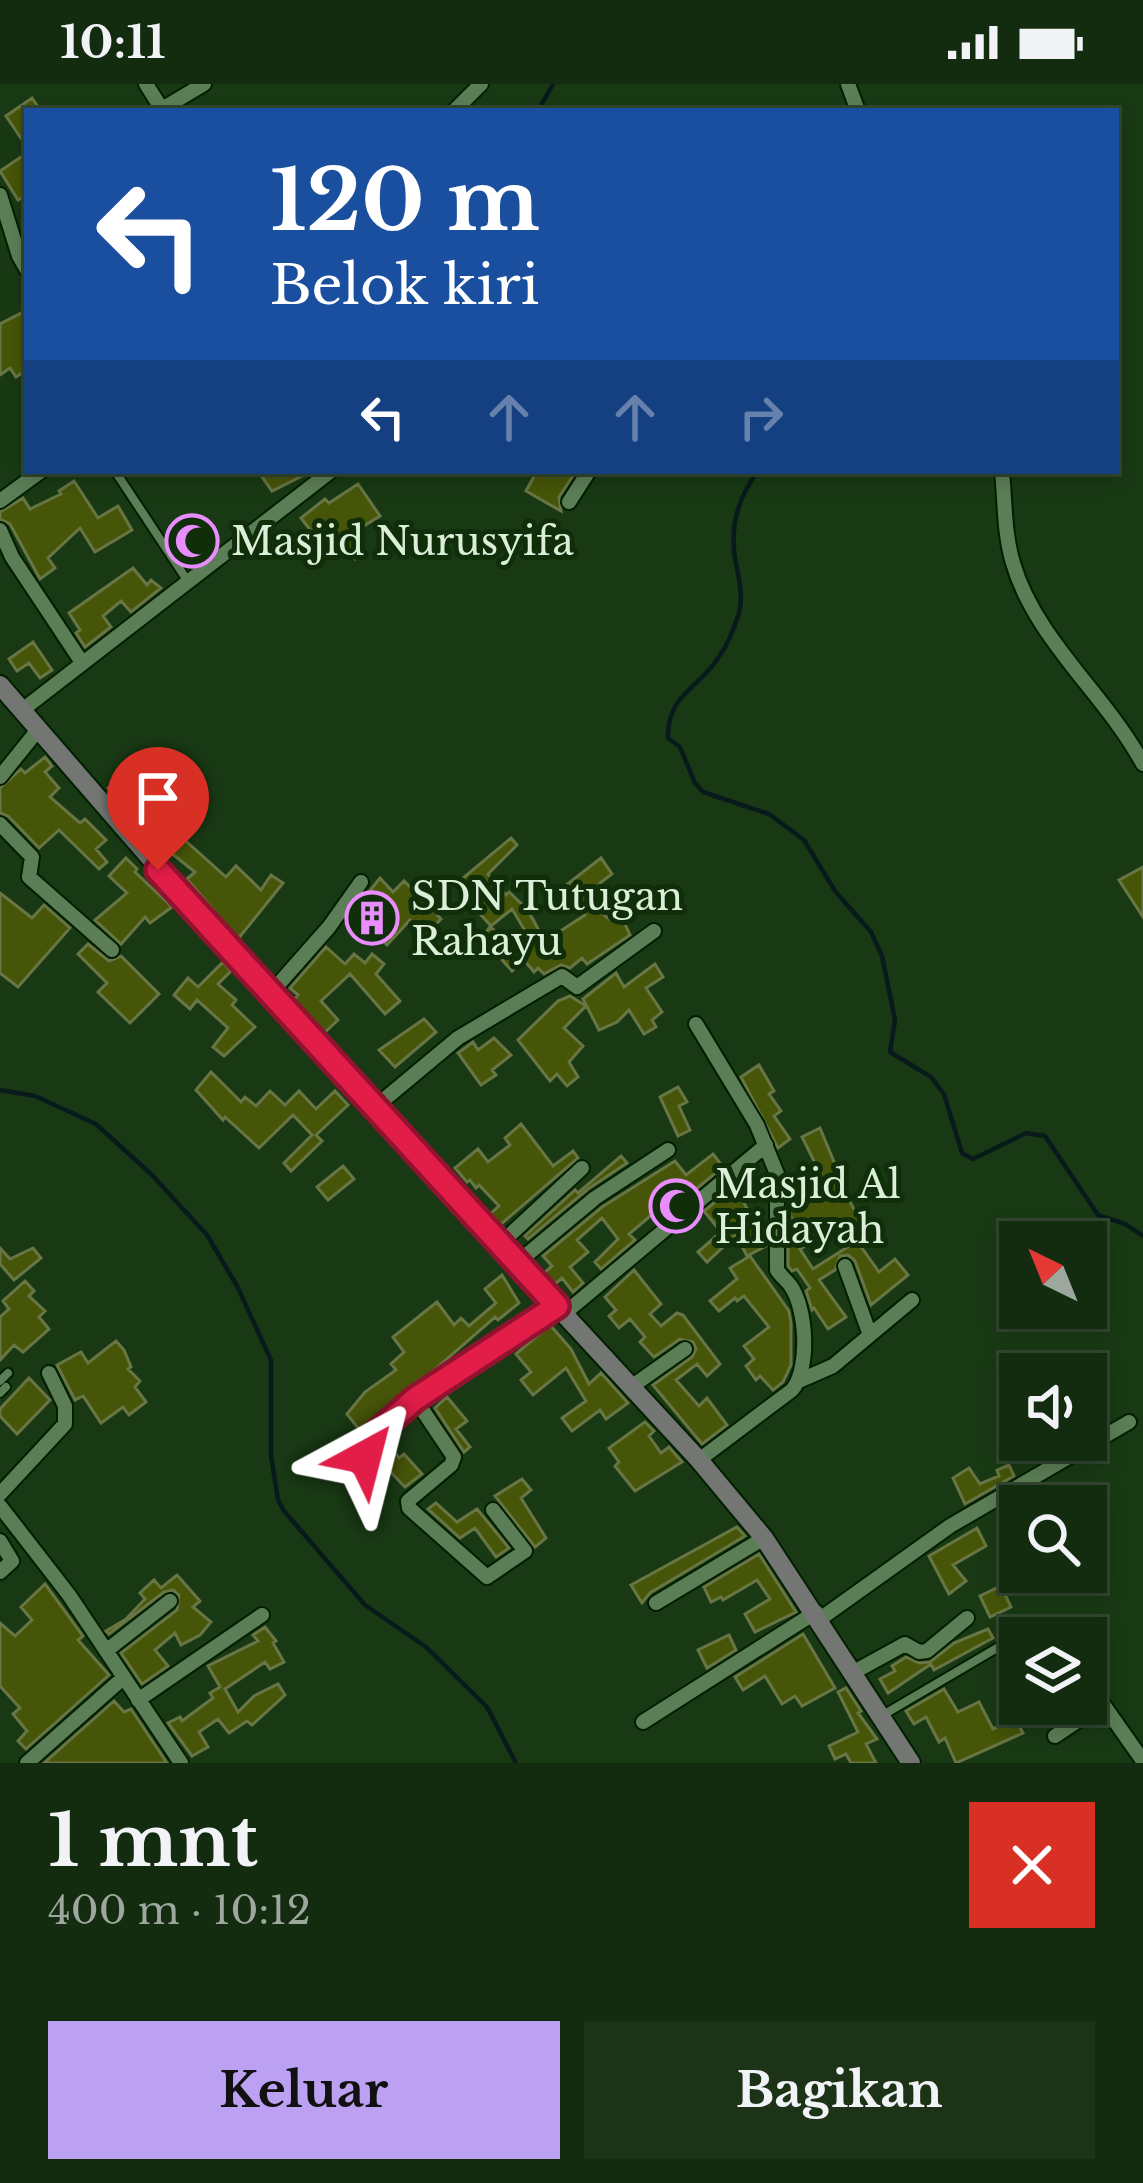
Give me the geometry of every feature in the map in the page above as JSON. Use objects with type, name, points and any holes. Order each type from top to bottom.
[{"type":"main road","points":[[0,685],[268,994],[698,1460],[764,1538],[911,1763]]},
{"type":"street","points":[[165,108],[204,84]]},
{"type":"street","points":[[457,108],[481,84]]},
{"type":"street","points":[[0,194],[24,265]]},
{"type":"street","points":[[0,501],[37,474]]},
{"type":"street","points":[[21,710],[327,474]]},
{"type":"street","points":[[569,502],[587,474]]},
{"type":"street","points":[[1002,474],[1010,552],[1029,602],[1128,736],[1143,764]]},
{"type":"street","points":[[0,530],[81,661]]},
{"type":"street","points":[[0,777],[37,730]]},
{"type":"street","points":[[0,824],[32,856],[29,877],[112,950]]},
{"type":"street","points":[[268,994],[361,882]]},
{"type":"street","points":[[374,1108],[476,1027],[562,976],[577,987],[654,931]]},
{"type":"street","points":[[696,1024],[725,1068],[777,1174],[777,1270],[799,1306],[804,1352],[801,1380]]},
{"type":"street","points":[[370,1472],[365,1445],[415,1399],[561,1310],[766,1145]]},
{"type":"street","points":[[517,1262],[595,1198],[668,1150]]},
{"type":"street","points":[[500,1244],[582,1168]]},
{"type":"street","points":[[845,1266],[870,1335]]},
{"type":"street","points":[[698,1460],[801,1380],[833,1366],[912,1300]]},
{"type":"street","points":[[631,1387],[685,1349]]},
{"type":"street","points":[[0,1494],[65,1424],[65,1406],[49,1373]]},
{"type":"street","points":[[415,1399],[454,1456],[448,1467],[408,1501],[409,1508],[488,1577],[525,1551],[493,1510]]},
{"type":"street","points":[[643,1722],[903,1563],[950,1526],[1129,1422]]},
{"type":"street","points":[[0,1506],[50,1568],[181,1763]]},
{"type":"street","points":[[656,1603],[764,1538]]},
{"type":"street","points":[[0,1541],[12,1561],[0,1572]]},
{"type":"street","points":[[106,1651],[170,1600]]},
{"type":"street","points":[[138,1700],[262,1615]]},
{"type":"street","points":[[854,1672],[905,1644],[927,1651],[967,1618]]},
{"type":"street","points":[[27,1763],[123,1678]]},
{"type":"street","points":[[1107,1710],[1143,1761]]},
{"type":"street","points":[[1055,1736],[1072,1725]]},
{"type":"lane","points":[[117,474],[187,580]]},
{"type":"lane","points":[[881,1716],[998,1648]]},
{"type":"building","points":[[32,98],[39,108],[24,108],[24,143],[6,116]]},
{"type":"building","points":[[24,155],[24,197],[18,200],[0,171]]},
{"type":"building","points":[[24,312],[24,372],[16,377],[10,368],[0,375],[0,324]]},
{"type":"building","points":[[260,474],[306,474],[272,491]]},
{"type":"building","points":[[535,474],[574,474],[559,497],[561,511],[526,491]]},
{"type":"building","points":[[74,481],[98,518],[118,506],[132,530],[95,552],[80,528],[48,558],[55,568],[40,579],[0,512],[23,498],[30,509],[61,494]]},
{"type":"building","points":[[358,484],[380,516],[349,535],[364,550],[355,559],[331,536],[321,544],[301,518],[325,499],[329,503]]},
{"type":"building","name":"Masjid Nurusyifa","points":[[198,520],[214,543],[186,563],[170,540]]},
{"type":"building","points":[[133,568],[147,585],[151,580],[161,588],[131,612],[121,601],[103,616],[111,627],[85,647],[69,613]]},
{"type":"building","points":[[33,642],[52,670],[40,678],[29,663],[17,671],[9,659]]},
{"type":"building","points":[[45,757],[52,766],[45,772],[59,788],[50,797],[80,823],[85,819],[106,840],[96,849],[107,862],[99,869],[59,830],[39,848],[0,813],[0,788],[21,769],[25,773]]},
{"type":"building","points":[[131,768],[151,789],[126,809],[108,788]]},
{"type":"building","points":[[178,834],[226,877],[236,866],[261,890],[271,875],[283,883],[238,939],[187,879],[195,872],[165,848]]},
{"type":"building","points":[[511,838],[517,845],[488,874],[506,895],[509,892],[527,909],[545,941],[585,915],[565,886],[601,858],[612,874],[600,883],[605,889],[591,904],[609,919],[620,906],[630,915],[624,922],[630,935],[587,964],[582,958],[570,968],[561,965],[544,974],[538,968],[534,972],[524,960],[512,971],[495,952],[499,949],[483,936],[490,927],[511,944],[527,934],[512,909],[491,926],[479,913],[484,909],[457,883]]},
{"type":"building","points":[[126,858],[172,907],[150,923],[145,917],[121,944],[95,920],[127,893],[109,876]]},
{"type":"building","points":[[1143,867],[1143,917],[1119,880]]},
{"type":"building","points":[[380,878],[393,892],[404,881],[441,919],[425,935],[410,920],[387,945],[352,913]]},
{"type":"building","points":[[0,893],[32,918],[44,905],[70,928],[18,987],[0,973]]},
{"type":"building","points":[[88,944],[109,961],[121,956],[159,994],[130,1023],[98,992],[107,983],[78,954]]},
{"type":"building","points":[[326,947],[345,964],[354,954],[365,963],[372,954],[384,964],[376,974],[400,1001],[385,1014],[350,974],[321,1001],[338,1020],[323,1034],[293,1001],[298,995],[290,988]]},
{"type":"building","points":[[223,962],[231,971],[218,984],[255,1027],[224,1056],[213,1047],[228,1028],[197,1000],[190,1009],[174,995],[188,978],[198,987]]},
{"type":"building","points":[[655,964],[663,977],[646,988],[662,1012],[652,1020],[656,1027],[644,1034],[629,1010],[599,1030],[583,999],[616,973],[624,987]]},
{"type":"building","points":[[570,996],[586,1006],[564,1028],[583,1046],[569,1062],[578,1077],[567,1086],[557,1074],[550,1081],[518,1040],[558,1001]]},
{"type":"building","points":[[424,1019],[436,1032],[395,1067],[379,1050]]},
{"type":"building","points":[[494,1038],[511,1055],[481,1085],[458,1053],[473,1042],[478,1050]]},
{"type":"building","points":[[759,1065],[781,1111],[774,1116],[790,1139],[778,1148],[741,1077]]},
{"type":"building","points":[[211,1072],[241,1102],[245,1097],[256,1106],[270,1091],[285,1105],[299,1091],[316,1109],[335,1091],[348,1105],[316,1135],[322,1141],[291,1171],[284,1163],[312,1135],[293,1115],[259,1148],[225,1117],[223,1120],[196,1090]]},
{"type":"building","points":[[678,1087],[687,1102],[679,1106],[690,1130],[678,1136],[660,1097]]},
{"type":"building","points":[[521,1124],[553,1166],[573,1151],[578,1158],[500,1225],[490,1214],[499,1206],[455,1168],[478,1149],[488,1162],[510,1145],[505,1138]]},
{"type":"building","points":[[820,1128],[839,1182],[860,1220],[800,1249],[813,1269],[857,1241],[879,1272],[895,1259],[908,1275],[871,1305],[855,1261],[840,1256],[835,1270],[819,1280],[846,1317],[828,1329],[812,1310],[806,1291],[810,1288],[797,1269],[788,1266],[788,1236],[798,1232],[789,1212],[793,1210],[788,1185],[796,1181],[799,1186],[821,1175],[802,1137]]},
{"type":"building","points":[[713,1154],[723,1167],[668,1212],[663,1205],[629,1234],[635,1240],[601,1269],[595,1262],[618,1239],[602,1218],[577,1240],[588,1252],[570,1267],[583,1283],[573,1292],[562,1278],[555,1284],[544,1273],[552,1266],[543,1256],[602,1207],[675,1161],[686,1175]]},
{"type":"building","points":[[621,1156],[627,1163],[528,1239],[525,1236],[575,1190],[578,1193]]},
{"type":"building","points":[[343,1166],[354,1179],[328,1200],[317,1187]]},
{"type":"building","points":[[736,1185],[746,1207],[766,1231],[766,1246],[747,1256],[736,1235],[707,1262],[698,1252],[721,1232],[704,1211]]},
{"type":"building","points":[[0,1248],[10,1259],[33,1248],[41,1258],[14,1280],[0,1264]]},
{"type":"building","points":[[750,1256],[789,1311],[791,1365],[773,1390],[760,1376],[756,1380],[746,1366],[754,1359],[744,1346],[769,1327],[744,1296],[719,1311],[710,1301],[737,1279],[730,1268]]},
{"type":"building","points":[[634,1270],[661,1304],[650,1314],[661,1326],[677,1313],[683,1315],[720,1364],[707,1376],[697,1364],[676,1380],[699,1406],[707,1398],[727,1425],[702,1444],[653,1385],[692,1357],[693,1342],[680,1339],[654,1357],[640,1342],[645,1337],[630,1319],[619,1328],[609,1316],[616,1310],[605,1297]]},
{"type":"building","points":[[502,1275],[519,1303],[498,1320],[495,1317],[362,1433],[347,1414],[365,1392],[396,1370],[391,1364],[404,1352],[393,1337],[437,1302],[454,1325],[461,1318],[469,1326],[496,1303],[485,1289]]},
{"type":"building","points":[[25,1281],[34,1291],[29,1296],[45,1311],[39,1317],[49,1329],[23,1352],[14,1345],[0,1360],[0,1317],[9,1309],[3,1301]]},
{"type":"building","points":[[550,1325],[571,1349],[589,1384],[601,1373],[628,1403],[606,1419],[600,1410],[572,1431],[562,1418],[586,1401],[566,1368],[533,1395],[521,1380],[531,1372],[516,1354]]},
{"type":"building","points":[[116,1341],[124,1350],[128,1369],[140,1381],[135,1387],[146,1402],[129,1415],[123,1407],[101,1423],[83,1396],[75,1400],[57,1365],[81,1352],[88,1363]]},
{"type":"building","points":[[29,1378],[50,1400],[17,1434],[0,1416],[0,1409]]},
{"type":"building","points":[[447,1397],[467,1421],[456,1429],[470,1447],[464,1452],[435,1408]]},
{"type":"building","points":[[645,1422],[654,1431],[649,1436],[661,1453],[669,1447],[682,1462],[635,1491],[615,1466],[619,1462],[609,1448]]},
{"type":"building","points":[[386,1442],[422,1474],[405,1487],[382,1463],[378,1449]]},
{"type":"building","points":[[1009,1465],[1014,1476],[965,1504],[953,1478],[969,1468],[980,1484],[999,1476],[997,1470]]},
{"type":"building","points":[[522,1479],[531,1490],[521,1498],[546,1538],[535,1547],[495,1496]]},
{"type":"building","points":[[436,1503],[457,1522],[477,1509],[509,1548],[496,1557],[475,1528],[460,1538],[428,1509]]},
{"type":"building","points":[[737,1527],[745,1536],[650,1593],[642,1603],[631,1585]]},
{"type":"building","points":[[977,1528],[986,1546],[953,1565],[966,1581],[949,1594],[929,1556]]},
{"type":"building","points":[[759,1554],[796,1612],[755,1632],[745,1614],[770,1599],[757,1580],[711,1602],[704,1587]]},
{"type":"building","points":[[177,1575],[200,1601],[193,1607],[211,1622],[200,1635],[181,1645],[175,1633],[155,1650],[168,1666],[142,1684],[121,1653],[177,1610],[179,1595],[173,1590],[164,1592],[109,1634],[106,1631],[145,1599],[140,1593],[154,1580],[161,1588]]},
{"type":"building","points":[[45,1584],[83,1636],[78,1640],[109,1675],[26,1749],[18,1741],[27,1731],[13,1714],[20,1708],[0,1686],[0,1623],[15,1636],[32,1620],[21,1607]]},
{"type":"building","points":[[999,1587],[1011,1607],[990,1617],[980,1596]]},
{"type":"building","points":[[265,1627],[284,1662],[270,1669],[265,1662],[225,1689],[238,1712],[254,1696],[278,1684],[285,1695],[252,1725],[247,1721],[229,1733],[218,1719],[199,1732],[208,1747],[192,1756],[168,1723],[180,1717],[182,1721],[213,1698],[210,1693],[220,1687],[208,1666],[258,1641],[253,1635]]},
{"type":"building","points":[[988,1629],[993,1638],[934,1670],[931,1664],[888,1693],[880,1679],[906,1657],[930,1662],[954,1643]]},
{"type":"building","points":[[803,1634],[835,1688],[802,1706],[795,1696],[782,1704],[765,1676],[743,1690],[735,1677]]},
{"type":"building","points":[[729,1635],[736,1650],[707,1668],[698,1650]]},
{"type":"building","points":[[846,1688],[877,1739],[866,1744],[876,1763],[851,1763],[846,1754],[835,1759],[829,1746],[858,1732],[838,1692]]},
{"type":"building","points":[[944,1689],[958,1712],[979,1702],[993,1729],[1019,1725],[1023,1733],[956,1763],[945,1738],[939,1742],[926,1717],[914,1724],[906,1711]]},
{"type":"building","points":[[114,1701],[124,1712],[131,1709],[167,1763],[44,1763]]},
{"type":"waterway","points":[[540,108],[553,84]]},
{"type":"waterway","points":[[756,474],[735,523],[741,599],[737,618],[726,646],[673,711],[668,738],[680,747],[703,792],[769,814],[804,840],[835,891],[871,932],[882,956],[895,1020],[890,1052],[931,1077],[944,1094],[962,1153],[973,1159],[1026,1133],[1045,1136],[1098,1215],[1143,1236]]},
{"type":"waterway","points":[[0,1090],[35,1096],[96,1124],[207,1235],[271,1360],[271,1455],[284,1511],[365,1605],[426,1647],[487,1707],[516,1763]]},
{"type":"place","name":"Masjid Nurusyifa","points":[[192,541]]},
{"type":"place","name":"SDN Tutugan Rahayu","points":[[372,918]]},
{"type":"place","name":"Masjid Al Hidayah","points":[[676,1206]]},
{"type":"route","points":[[158,870],[557,1306],[415,1399],[371,1438],[365,1445],[365,1457]]}]
